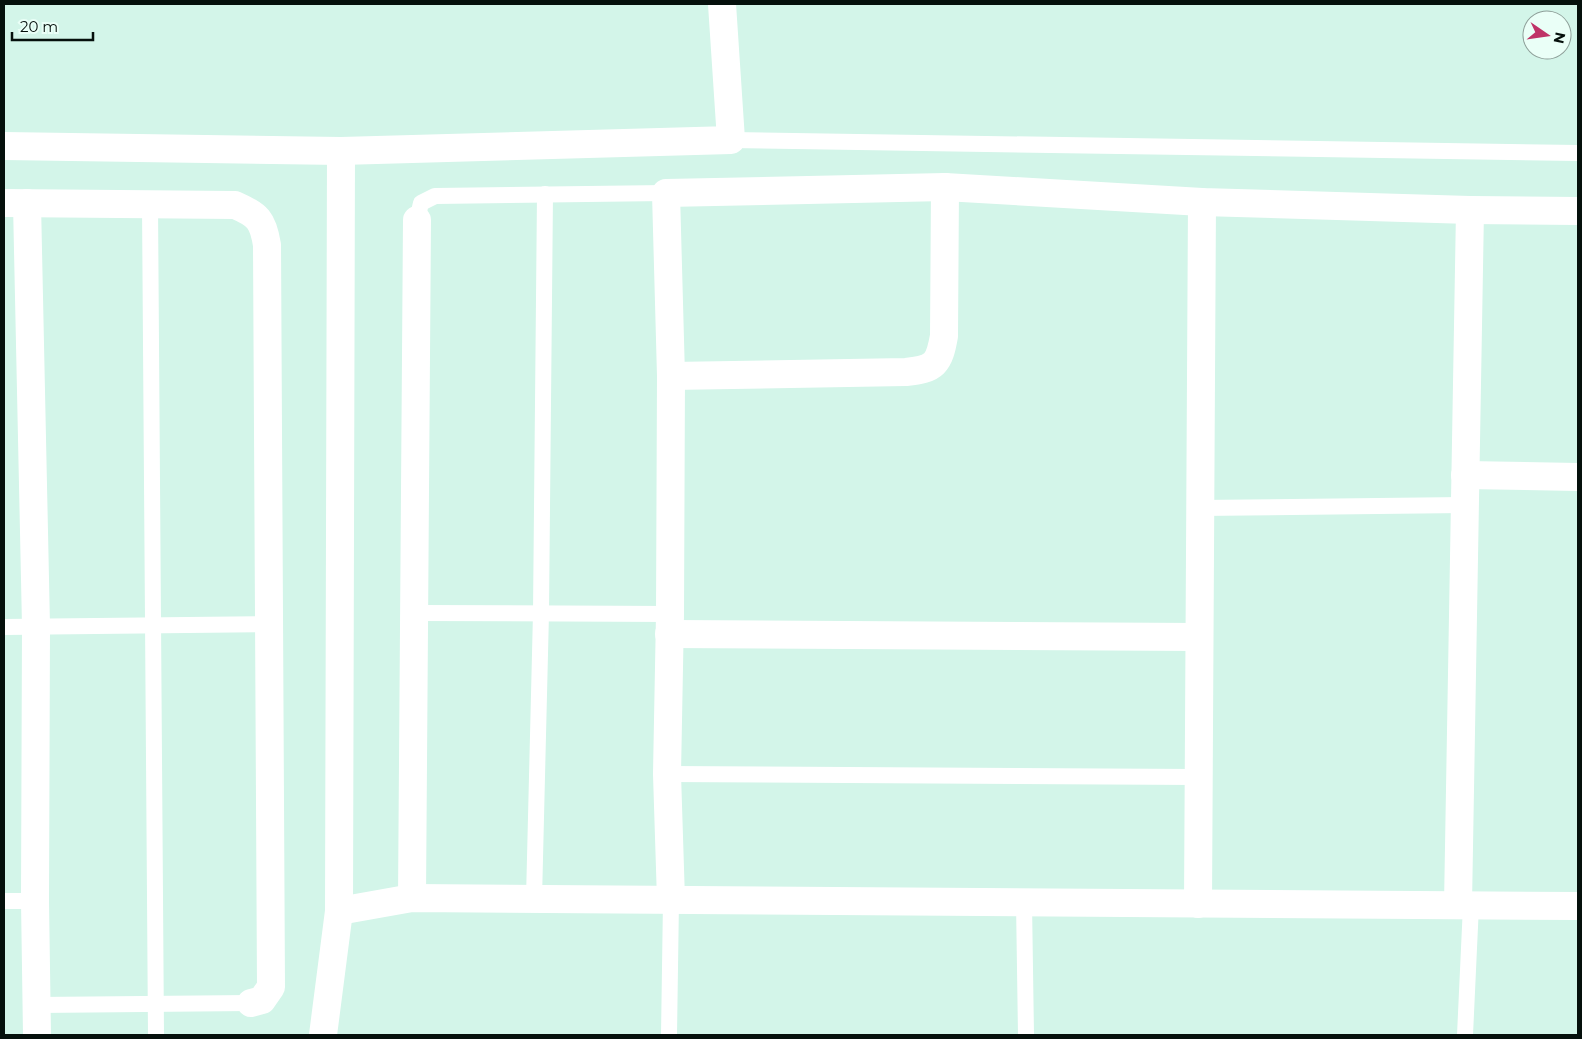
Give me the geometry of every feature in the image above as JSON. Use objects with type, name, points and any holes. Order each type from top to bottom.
[{"type":"street","points":[[4,146],[341,151],[731,140],[722,4]]},
{"type":"street","points":[[323,1035],[339,911],[341,151]]},
{"type":"street","points":[[671,376],[906,372],[927,370],[940,358],[944,336],[945,187]]},
{"type":"street","points":[[671,900],[667,774],[671,376],[666,193],[945,187],[1202,202],[1470,210],[1578,211]]},
{"type":"street","points":[[1198,904],[1197,777],[1202,202]]},
{"type":"street","points":[[37,1035],[35,901],[36,626],[16,203],[235,205],[253,213],[264,226],[267,245],[271,987],[262,1000],[251,1003]]},
{"type":"street","points":[[1464,905],[1464,505],[1470,210]]},
{"type":"street","points":[[412,898],[417,220]]},
{"type":"street","points":[[1465,474],[1578,477]]},
{"type":"street","points":[[670,624],[1198,637]]},
{"type":"street","points":[[339,911],[412,898],[1578,906]]},
{"type":"lane","points":[[731,140],[1578,153]]},
{"type":"lane","points":[[417,220],[421,203],[435,196],[666,193]]},
{"type":"lane","points":[[534,899],[541,613],[545,194]]},
{"type":"lane","points":[[150,205],[156,1035]]},
{"type":"lane","points":[[1199,508],[1464,505]]},
{"type":"lane","points":[[414,613],[541,613],[670,624]]},
{"type":"lane","points":[[4,626],[270,624]]},
{"type":"lane","points":[[667,774],[1197,777]]},
{"type":"lane","points":[[669,1035],[671,900]]},
{"type":"lane","points":[[4,901],[35,901]]},
{"type":"lane","points":[[1024,902],[1026,1035]]},
{"type":"lane","points":[[1464,905],[1465,1035]]},
{"type":"lane","points":[[36,1005],[251,1003]]}]
